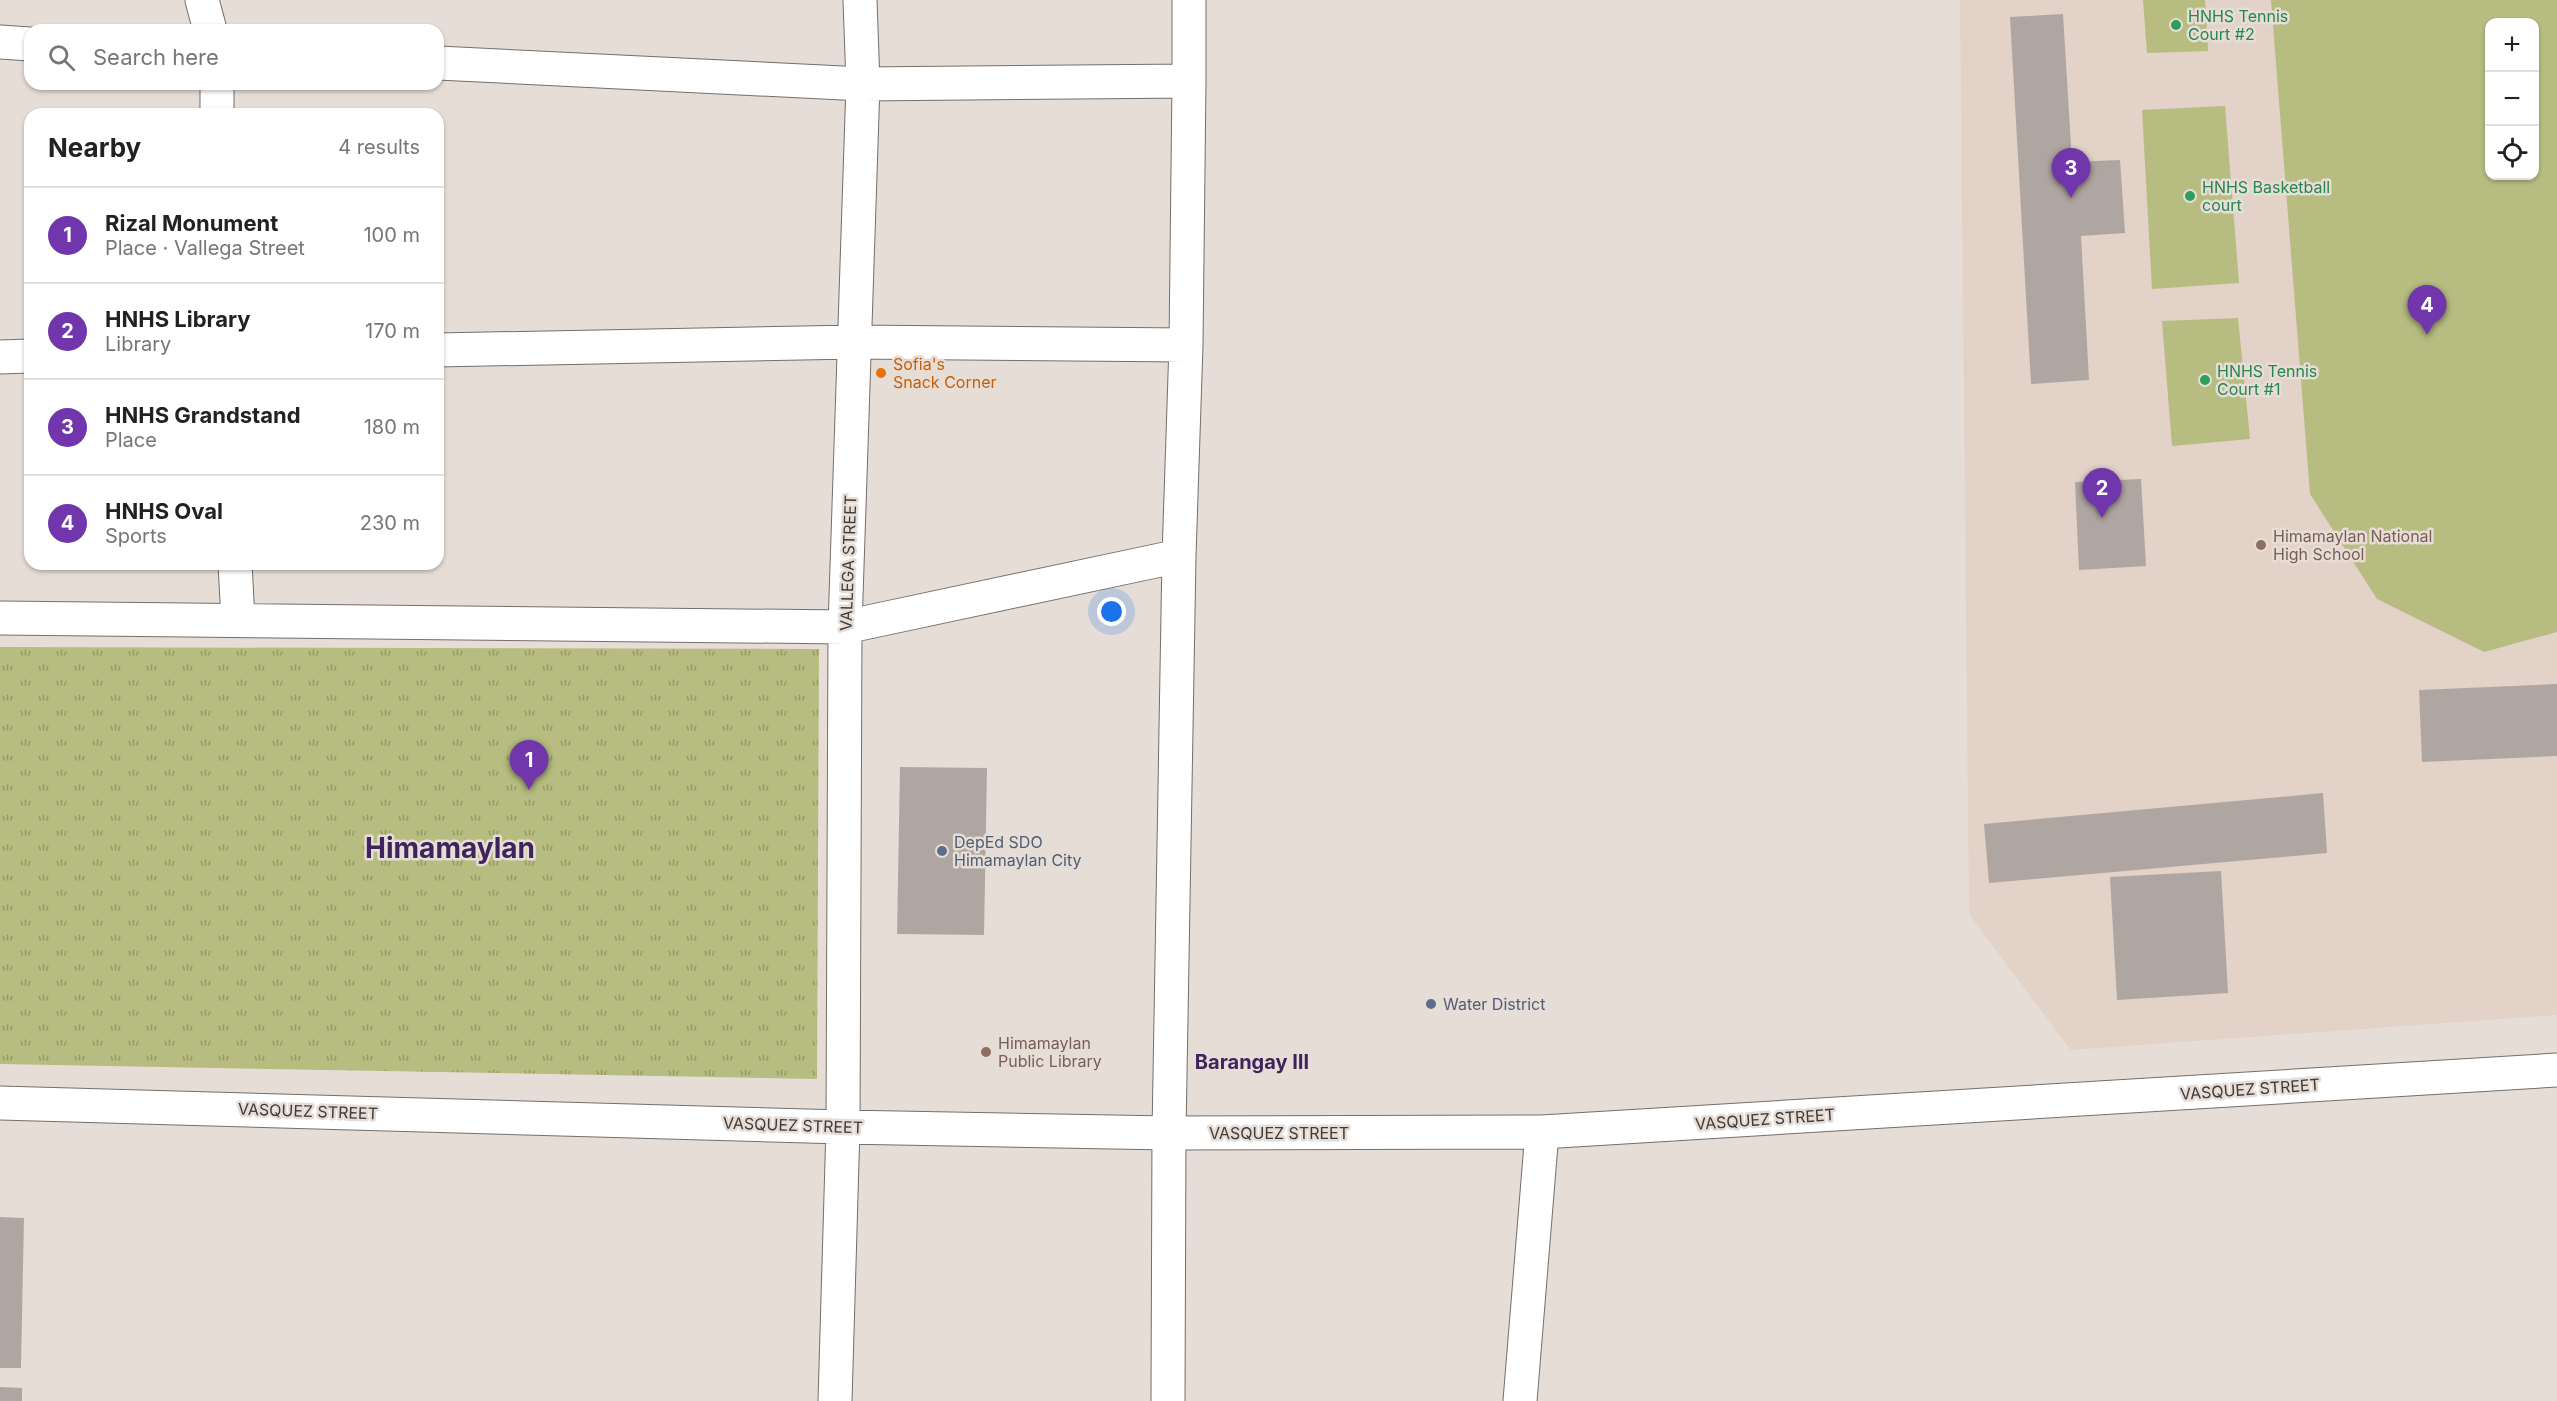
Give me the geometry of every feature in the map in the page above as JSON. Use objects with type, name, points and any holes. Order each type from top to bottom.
[{"type":"street","points":[[202,0],[208,24]]},
{"type":"street","name":"VALLEGA STREET","points":[[835,1401],[843,1127],[845,627],[863,84],[860,0]]},
{"type":"street","points":[[1168,1401],[1169,1133],[1179,556],[1186,345],[1189,0]]},
{"type":"street","points":[[0,42],[24,44]]},
{"type":"street","points":[[444,63],[863,84],[1189,81]]},
{"type":"street","points":[[217,90],[217,108]]},
{"type":"street","points":[[444,350],[855,342],[1186,345]]},
{"type":"street","points":[[0,357],[24,356]]},
{"type":"street","points":[[0,618],[845,627],[1179,556]]},
{"type":"street","points":[[235,570],[238,620]]},
{"type":"street","name":"VASQUEZ STREET","points":[[0,1103],[843,1127],[1169,1133],[1542,1132],[2557,1070]]},
{"type":"street","points":[[1520,1401],[1542,1132]]},
{"type":"shaded area","name":"Himamaylan National High School","points":[[1960,0],[2557,0],[2557,1015],[2071,1050],[1969,914]]},
{"type":"green space","name":"HNHS Tennis Court #2","points":[[2143,0],[2205,0],[2208,51],[2147,53]]},
{"type":"green space","points":[[2271,0],[2557,0],[2557,632],[2484,652],[2377,599],[2310,494]]},
{"type":"green space","name":"HNHS Basketball court","points":[[2225,106],[2239,283],[2152,289],[2142,110]]},
{"type":"green space","name":"HNHS Tennis Court #1","points":[[2238,318],[2250,439],[2172,446],[2162,321]]},
{"type":"green space","points":[[0,647],[819,649],[817,1079],[0,1064]]},
{"type":"building","points":[[2063,14],[2072,162],[2120,160],[2125,233],[2081,236],[2089,380],[2031,384],[2010,17]]},
{"type":"building","points":[[2141,479],[2146,566],[2079,570],[2075,482]]},
{"type":"building","points":[[2557,684],[2557,756],[2422,762],[2419,690]]},
{"type":"building","name":"DepEd SDO Himamaylan City","points":[[900,767],[987,768],[984,935],[897,934]]},
{"type":"building","points":[[2323,793],[2327,853],[1989,883],[1984,824]]},
{"type":"building","points":[[2221,871],[2228,993],[2117,1000],[2110,877]]},
{"type":"building","points":[[0,1217],[24,1218],[21,1368],[0,1368]]},
{"type":"building","points":[[0,1387],[22,1388],[22,1401],[0,1401]]},
{"type":"place","name":"HNHS Tennis Court #2","points":[[2176,25]]},
{"type":"place","name":"HNHS Basketball court","points":[[2190,196]]},
{"type":"place","name":"HNHS Grandstand","points":[[2071,198]]},
{"type":"place","name":"HNHS Oval","points":[[2427,335]]},
{"type":"place","name":"Sofia's Snack Corner","points":[[881,373]]},
{"type":"place","name":"HNHS Tennis Court #1","points":[[2205,380]]},
{"type":"place","name":"HNHS Library","points":[[2102,518]]},
{"type":"place","name":"Himamaylan National High School","points":[[2261,545]]},
{"type":"place","name":"Rizal Monument","points":[[529,790]]},
{"type":"place","name":"DepEd SDO Himamaylan City","points":[[942,851]]},
{"type":"place","name":"Water District","points":[[1431,1004]]},
{"type":"place","name":"Himamaylan Public Library","points":[[986,1052]]},
{"type":"district","name":"Himamaylan","points":[[450,848]]},
{"type":"district","name":"Barangay Ⅲ","points":[[1252,1062]]}]
